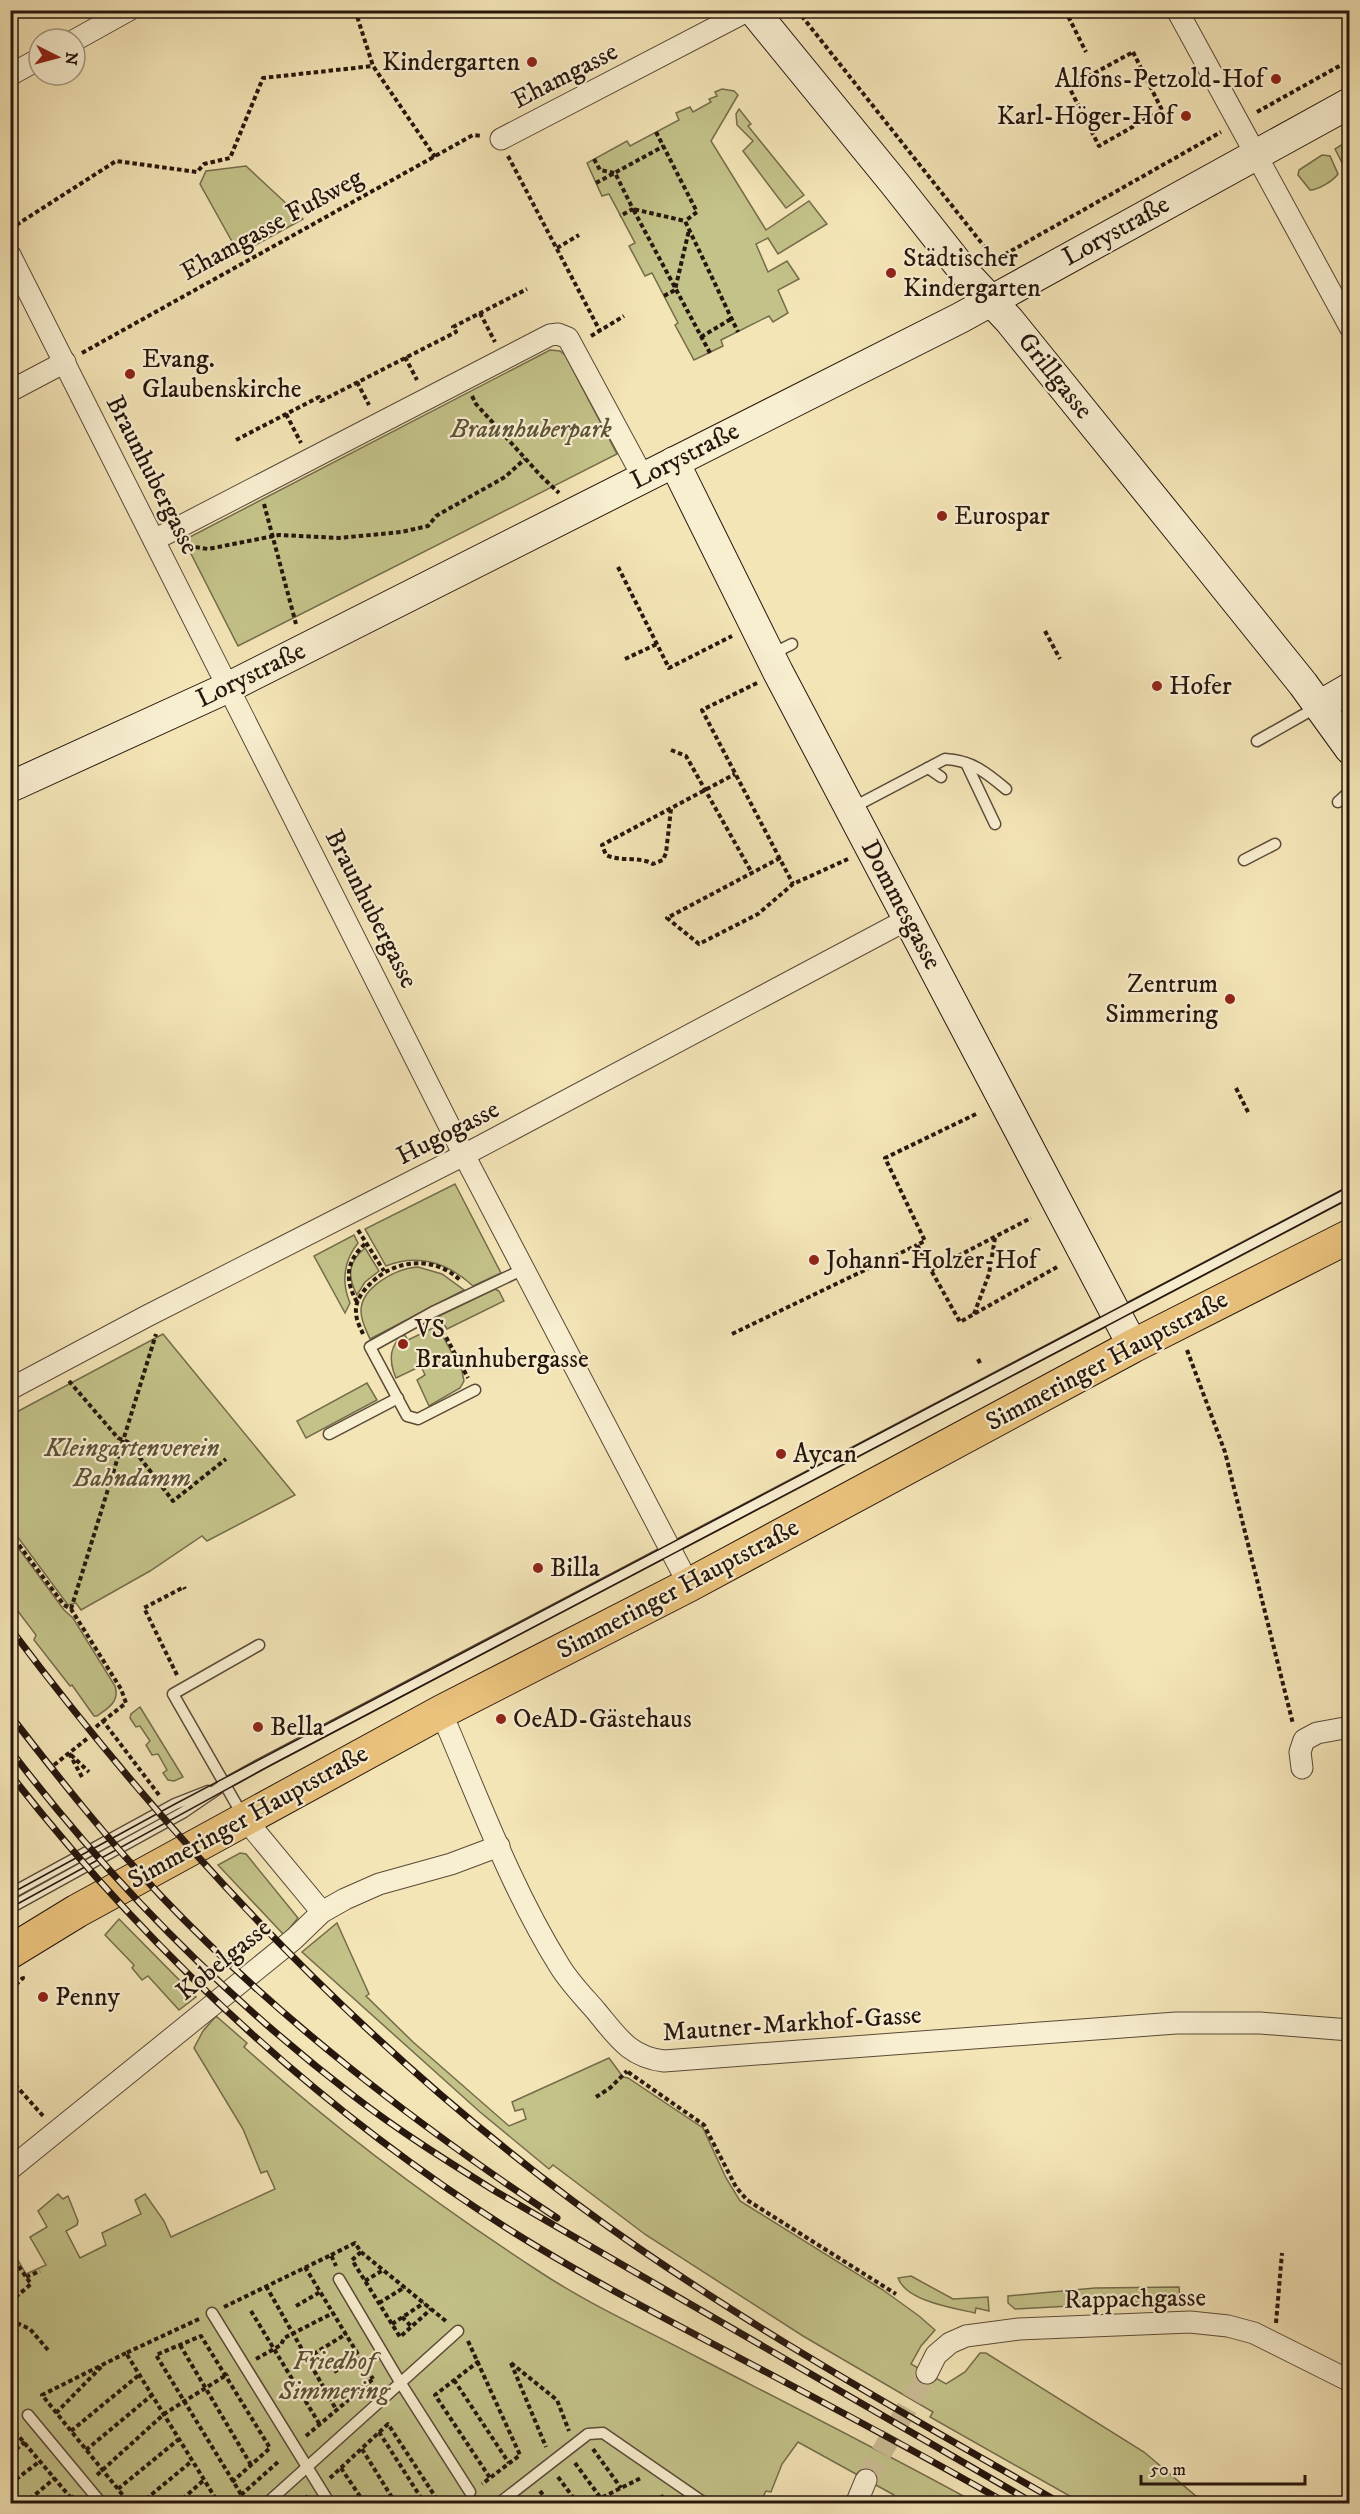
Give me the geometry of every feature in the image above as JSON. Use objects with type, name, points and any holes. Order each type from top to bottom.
[{"type":"main road","name":"Simmeringer Hauptstraße","points":[[17,1965],[77,1911],[245,1819],[441,1712],[689,1585],[1133,1346],[1350,1236]]},
{"type":"street","points":[[87,33],[129,10]]},
{"type":"street","name":"Ehamgasse","points":[[501,139],[751,10]]},
{"type":"street","name":"Grillgasse","points":[[751,10],[966,274],[992,300],[1192,546],[1319,706],[1350,749]]},
{"type":"street","points":[[1177,10],[1254,155],[1350,327]]},
{"type":"street","points":[[10,75],[27,66]]},
{"type":"street","name":"Lorystraße","points":[[10,787],[229,687],[992,300],[1350,103]]},
{"type":"street","name":"Braunhubergasse","points":[[10,255],[464,1155],[689,1585]]},
{"type":"street","points":[[154,540],[550,335],[558,334],[568,338],[643,477]]},
{"type":"street","points":[[10,391],[65,362]]},
{"type":"street","name":"Dommesgasse","points":[[674,462],[754,624],[780,657],[850,809],[1133,1346]]},
{"type":"street","points":[[1319,706],[1350,687]]},
{"type":"street","name":"Hugogasse","points":[[10,1389],[147,1316],[464,1155],[908,919]]},
{"type":"street","name":"Mautner-Markhof-Gasse","points":[[441,1712],[523,1901],[560,1967],[622,2042],[636,2054],[650,2059],[664,2061],[1176,2023],[1260,2023],[1350,2030]]},
{"type":"street","points":[[1301,1760],[1304,1740],[1317,1733],[1350,1727]]},
{"type":"street","points":[[245,1819],[322,1912]]},
{"type":"street","name":"Kobelgasse","points":[[10,2169],[294,1939],[322,1912],[379,1884],[451,1864],[499,1846]]},
{"type":"street","name":"Rappachgasse","points":[[927,2373],[936,2355],[950,2343],[966,2336],[1019,2329],[1190,2322],[1228,2326],[1274,2342],[1350,2381]]},
{"type":"street","points":[[856,2504],[866,2480]]},
{"type":"lane","points":[[1257,741],[1319,706]]},
{"type":"lane","points":[[850,809],[945,759],[981,768],[1006,789]]},
{"type":"lane","points":[[966,763],[995,824]]},
{"type":"lane","points":[[928,768],[940,777]]},
{"type":"lane","points":[[1338,802],[1350,791]]},
{"type":"lane","points":[[1244,860],[1275,844]]},
{"type":"lane","points":[[225,1784],[1350,1192]]},
{"type":"lane","points":[[475,1390],[418,1419],[407,1416],[370,1347],[433,1312],[524,1269]]},
{"type":"lane","points":[[329,1434],[398,1398]]},
{"type":"lane","points":[[245,1819],[174,1694],[259,1645]]},
{"type":"lane","name":"Simmeringer Hauptstraße","points":[[10,1894],[175,1804],[225,1784]]},
{"type":"lane","name":"Simmeringer Hauptstraße","points":[[10,1908],[184,1812],[225,1784]]},
{"type":"lane","points":[[339,2279],[400,2382],[470,2492]]},
{"type":"lane","points":[[212,2313],[330,2504]]},
{"type":"lane","points":[[266,2504],[458,2331]]},
{"type":"lane","points":[[28,2415],[102,2504]]},
{"type":"lane","points":[[498,2504],[584,2436],[603,2433],[706,2504]]},
{"type":"path","points":[[355,10],[373,66],[435,156]]},
{"type":"path","points":[[797,10],[995,260],[1350,60]]},
{"type":"path","points":[[1065,10],[1086,52]]},
{"type":"path","points":[[1133,52],[1162,110],[1115,140],[1099,146],[1069,87],[1133,52]]},
{"type":"path","points":[[10,229],[116,161],[197,172],[204,164],[230,158],[263,78],[373,66]]},
{"type":"path","points":[[620,216],[633,209],[684,220],[698,212],[656,132]]},
{"type":"path","name":"Ehamgasse Fußweg","points":[[65,362],[473,135],[501,139]]},
{"type":"path","points":[[597,183],[663,146]]},
{"type":"path","points":[[594,159],[600,170],[615,173]]},
{"type":"path","points":[[515,173],[600,331]]},
{"type":"path","points":[[615,173],[710,353]]},
{"type":"path","points":[[1133,174],[1136,180]]},
{"type":"path","points":[[684,220],[738,332]]},
{"type":"path","points":[[664,296],[675,290],[689,228]]},
{"type":"path","points":[[557,248],[579,235]]},
{"type":"path","points":[[236,440],[319,397],[321,401],[456,332],[453,327],[527,289]]},
{"type":"path","points":[[480,314],[504,359]]},
{"type":"path","points":[[573,347],[624,316]]},
{"type":"path","points":[[701,336],[731,319]]},
{"type":"path","points":[[465,379],[476,404],[525,459],[578,509]]},
{"type":"path","points":[[286,414],[310,459]]},
{"type":"path","points":[[154,540],[208,549],[273,536],[339,538],[401,532],[428,526],[436,516],[505,477],[525,459]]},
{"type":"path","points":[[259,486],[304,649]]},
{"type":"path","points":[[618,567],[669,668],[754,624]]},
{"type":"path","points":[[1045,631],[1060,659]]},
{"type":"path","points":[[625,659],[657,644]]},
{"type":"path","points":[[780,657],[702,710],[793,884]]},
{"type":"path","points":[[670,750],[686,756],[752,873]]},
{"type":"path","points":[[670,809],[666,853],[663,860],[653,864],[645,860],[616,860],[606,855],[602,845],[735,774]]},
{"type":"path","points":[[780,858],[667,918],[699,944],[758,914],[793,884],[871,849]]},
{"type":"path","points":[[1236,1088],[1249,1114]]},
{"type":"path","points":[[732,1334],[925,1241],[885,1158],[976,1114]]},
{"type":"path","points":[[350,1213],[384,1271]]},
{"type":"path","points":[[931,1270],[1031,1218]]},
{"type":"path","points":[[974,1314],[989,1274],[995,1237]]},
{"type":"path","points":[[366,1243],[356,1252],[348,1270],[348,1282],[357,1303],[357,1322],[370,1347]]},
{"type":"path","points":[[917,1245],[960,1323],[1057,1267]]},
{"type":"path","points":[[357,1303],[365,1289],[384,1271],[410,1264],[437,1267],[459,1278],[471,1293]]},
{"type":"path","points":[[433,1312],[475,1390]]},
{"type":"path","points":[[71,1608],[156,1333],[147,1316]]},
{"type":"path","points":[[1187,1350],[1225,1452],[1301,1760]]},
{"type":"path","points":[[978,1359],[981,1365]]},
{"type":"path","points":[[55,1365],[118,1438],[128,1442],[173,1501],[226,1459]]},
{"type":"path","points":[[10,1533],[64,1605],[71,1608],[122,1689],[126,1703],[96,1726]]},
{"type":"path","points":[[185,1590],[184,1587],[144,1608],[179,1678],[187,1686]]},
{"type":"path","points":[[10,1652],[17,1647]]},
{"type":"path","points":[[104,1722],[162,1799]]},
{"type":"path","points":[[54,1765],[88,1738]]},
{"type":"path","points":[[69,1753],[89,1772]]},
{"type":"path","points":[[69,1753],[82,1777]]},
{"type":"path","points":[[10,1990],[17,1965]]},
{"type":"path","points":[[596,2097],[628,2074],[704,2125],[736,2187],[747,2200],[896,2294]]},
{"type":"path","points":[[10,2079],[57,2131]]},
{"type":"path","points":[[331,2255],[355,2243],[361,2252],[472,2345],[520,2455],[470,2492]]},
{"type":"path","points":[[361,2252],[352,2260],[400,2337],[431,2309]]},
{"type":"path","points":[[10,2253],[31,2284],[10,2302]]},
{"type":"path","points":[[1274,2342],[1282,2253]]},
{"type":"path","points":[[305,2266],[373,2379]]},
{"type":"path","points":[[365,2281],[383,2270]]},
{"type":"path","points":[[26,2277],[40,2271]]},
{"type":"path","points":[[266,2286],[337,2411]]},
{"type":"path","points":[[379,2303],[405,2287]]},
{"type":"path","points":[[296,2306],[321,2292]]},
{"type":"path","points":[[392,2324],[424,2304]]},
{"type":"path","points":[[251,2311],[320,2425]]},
{"type":"path","points":[[65,2504],[164,2414],[243,2365],[274,2350],[281,2345],[284,2338],[333,2313]]},
{"type":"path","points":[[402,2317],[412,2327]]},
{"type":"path","points":[[10,2319],[30,2329],[48,2350]]},
{"type":"path","points":[[307,2358],[346,2334]]},
{"type":"path","points":[[232,2482],[270,2448],[201,2336],[156,2355],[232,2482],[247,2504]]},
{"type":"path","points":[[180,2345],[251,2465]]},
{"type":"path","points":[[126,2353],[42,2395],[130,2504]]},
{"type":"path","points":[[334,2372],[359,2356]]},
{"type":"path","points":[[479,2361],[435,2395],[490,2478]]},
{"type":"path","points":[[56,2413],[106,2363]]},
{"type":"path","points":[[578,2504],[550,2463],[511,2363],[556,2400],[570,2447],[600,2497]]},
{"type":"path","points":[[293,2446],[337,2411],[389,2364]]},
{"type":"path","points":[[71,2431],[139,2375]]},
{"type":"path","points":[[454,2380],[509,2463]]},
{"type":"path","points":[[86,2450],[152,2395]]},
{"type":"path","points":[[164,2414],[217,2503]]},
{"type":"path","points":[[319,2487],[388,2424],[440,2504]]},
{"type":"path","points":[[10,2426],[71,2498]]},
{"type":"path","points":[[380,2432],[425,2504]]},
{"type":"path","points":[[584,2436],[621,2488]]},
{"type":"path","points":[[118,2488],[179,2439]]},
{"type":"path","points":[[10,2454],[25,2442]]},
{"type":"path","points":[[362,2449],[396,2504]]},
{"type":"path","points":[[10,2484],[40,2461]]},
{"type":"path","points":[[140,2504],[192,2461]]},
{"type":"path","points":[[241,2495],[278,2462]]},
{"type":"path","points":[[341,2468],[365,2504]]},
{"type":"path","points":[[589,2504],[658,2470]]},
{"type":"path","points":[[24,2504],[55,2478]]},
{"type":"path","points":[[177,2504],[204,2480]]},
{"type":"green space","points":[[722,89],[734,91],[738,95],[711,141],[766,230],[809,201],[827,224],[778,254],[768,238],[756,244],[768,272],[787,261],[799,279],[778,290],[788,313],[773,322],[769,316],[721,340],[723,346],[694,360],[675,325],[678,323],[652,273],[645,276],[629,246],[635,243],[609,194],[602,196],[587,163],[627,141],[630,146],[679,120],[676,113],[690,107],[693,112],[711,102],[709,99],[717,96],[715,92]]},
{"type":"green space","points":[[739,109],[751,124],[748,126],[804,195],[786,208],[743,151],[753,141],[737,125],[736,114]]},
{"type":"green space","points":[[1349,140],[1349,176],[1335,149]]},
{"type":"green space","points":[[1322,155],[1330,156],[1338,174],[1325,185],[1310,190],[1298,175],[1299,170]]},
{"type":"green space","points":[[246,166],[303,219],[239,254],[200,184],[206,171]]},
{"type":"green space","name":"Braunhuberpark","points":[[550,350],[560,351],[565,355],[617,454],[238,646],[184,540]]},
{"type":"green space","points":[[455,1184],[501,1273],[473,1286],[453,1271],[432,1262],[410,1260],[386,1266],[365,1229]]},
{"type":"green space","points":[[354,1235],[358,1243],[345,1272],[345,1287],[350,1303],[345,1313],[314,1256]]},
{"type":"green space","points":[[365,1248],[379,1271],[365,1282],[357,1295],[352,1282],[352,1264]]},
{"type":"green space","points":[[418,1267],[442,1274],[464,1290],[370,1339],[361,1315],[367,1294],[391,1275]]},
{"type":"green space","points":[[495,1289],[499,1291],[504,1301],[447,1329],[439,1316]]},
{"type":"green space","points":[[437,1326],[462,1371],[464,1381],[460,1388],[429,1406],[417,1380],[425,1375],[421,1366],[396,1378],[391,1354],[395,1344],[404,1334],[408,1340]]},
{"type":"green space","name":"Kleingartenverein Bahndamm","points":[[163,1334],[295,1495],[207,1541],[202,1536],[150,1571],[81,1610],[76,1603],[68,1605],[11,1528],[11,1415]]},
{"type":"green space","points":[[367,1383],[377,1400],[306,1438],[297,1421]]},
{"type":"green space","points":[[11,1538],[64,1610],[73,1618],[115,1686],[114,1700],[97,1716],[94,1716],[72,1685],[70,1686],[34,1640],[36,1635],[11,1602]]},
{"type":"green space","points":[[140,1707],[183,1777],[174,1781],[168,1780],[163,1773],[167,1770],[158,1754],[152,1755],[146,1745],[150,1741],[140,1726],[136,1727],[130,1718],[131,1714]]},
{"type":"green space","points":[[240,1853],[246,1854],[298,1918],[284,1935],[218,1865]]},
{"type":"green space","points":[[119,1919],[196,1997],[179,2010],[148,1976],[142,1980],[132,1968],[134,1965],[105,1935]]},
{"type":"green space","points":[[337,1923],[369,1994],[366,1996],[413,2042],[509,2126],[526,2119],[523,2109],[515,2111],[512,2102],[609,2058],[623,2077],[628,2078],[703,2128],[726,2178],[740,2201],[883,2290],[935,2330],[921,2346],[911,2364],[946,2384],[965,2372],[980,2353],[986,2353],[1144,2452],[1196,2496],[1211,2503],[1082,2503],[930,2417],[933,2412],[803,2336],[646,2235],[553,2165],[549,2169],[480,2112],[302,1952]]},
{"type":"green space","name":"Friedhof Simmering","points":[[216,2016],[247,2043],[244,2047],[351,2137],[425,2193],[540,2272],[598,2306],[976,2503],[892,2503],[894,2495],[798,2442],[782,2464],[771,2492],[766,2491],[760,2503],[11,2503],[11,2248],[26,2274],[46,2265],[30,2237],[47,2227],[38,2211],[58,2194],[63,2199],[68,2196],[78,2221],[77,2225],[66,2231],[80,2258],[106,2245],[102,2233],[141,2214],[135,2200],[145,2194],[164,2221],[171,2237],[275,2189],[267,2171],[261,2173],[243,2129],[194,2048],[203,2031]]},
{"type":"green space","points":[[911,2276],[953,2299],[988,2297],[989,2311],[976,2308],[975,2313],[920,2298],[903,2286],[898,2278]]},
{"type":"green space","points":[[1179,2287],[1180,2300],[1015,2309],[1008,2303],[1008,2296],[1095,2288]]},
{"type":"tunnel","points":[[866,2480],[927,2373]]},
{"type":"tram line","points":[[1350,704],[1346,726],[1350,746]]},
{"type":"tram line","points":[[10,1894],[175,1804],[1350,1186]]},
{"type":"tram line","points":[[10,1908],[273,1764],[1350,1198]]},
{"type":"railway","points":[[10,1628],[78,1716],[223,1884],[300,1964],[380,2041],[463,2114],[550,2184],[640,2249],[743,2317],[848,2381],[1062,2504]]},
{"type":"railway","points":[[10,1715],[121,1852],[161,1896],[252,1985],[350,2068],[401,2107],[557,2218]]},
{"type":"railway","points":[[10,1750],[88,1845],[171,1935],[261,2019],[372,2110],[495,2191],[1035,2504]]},
{"type":"railway","points":[[10,1774],[121,1904],[180,1966],[242,2025],[306,2081],[442,2185],[571,2267],[1008,2504]]},
{"type":"place","name":"Kindergarten","points":[[532,62]]},
{"type":"place","name":"Alfons-Petzold-Hof","points":[[1276,79]]},
{"type":"place","name":"Karl-Höger-Hof","points":[[1186,116]]},
{"type":"place","name":"Städtischer Kindergarten","points":[[891,273]]},
{"type":"place","name":"Evang. Glaubenskirche","points":[[130,374]]},
{"type":"place","name":"Eurospar","points":[[942,516]]},
{"type":"place","name":"Hofer","points":[[1157,686]]},
{"type":"place","name":"Zentrum Simmering","points":[[1230,999]]},
{"type":"place","name":"Johann-Holzer-Hof","points":[[814,1260]]},
{"type":"place","name":"VS Braunhubergasse","points":[[403,1344]]},
{"type":"place","name":"Aycan","points":[[781,1454]]},
{"type":"place","name":"Billa","points":[[538,1568]]},
{"type":"place","name":"OeAD-Gästehaus","points":[[501,1719]]},
{"type":"place","name":"Bella","points":[[258,1727]]},
{"type":"place","name":"Penny","points":[[43,1997]]}]
